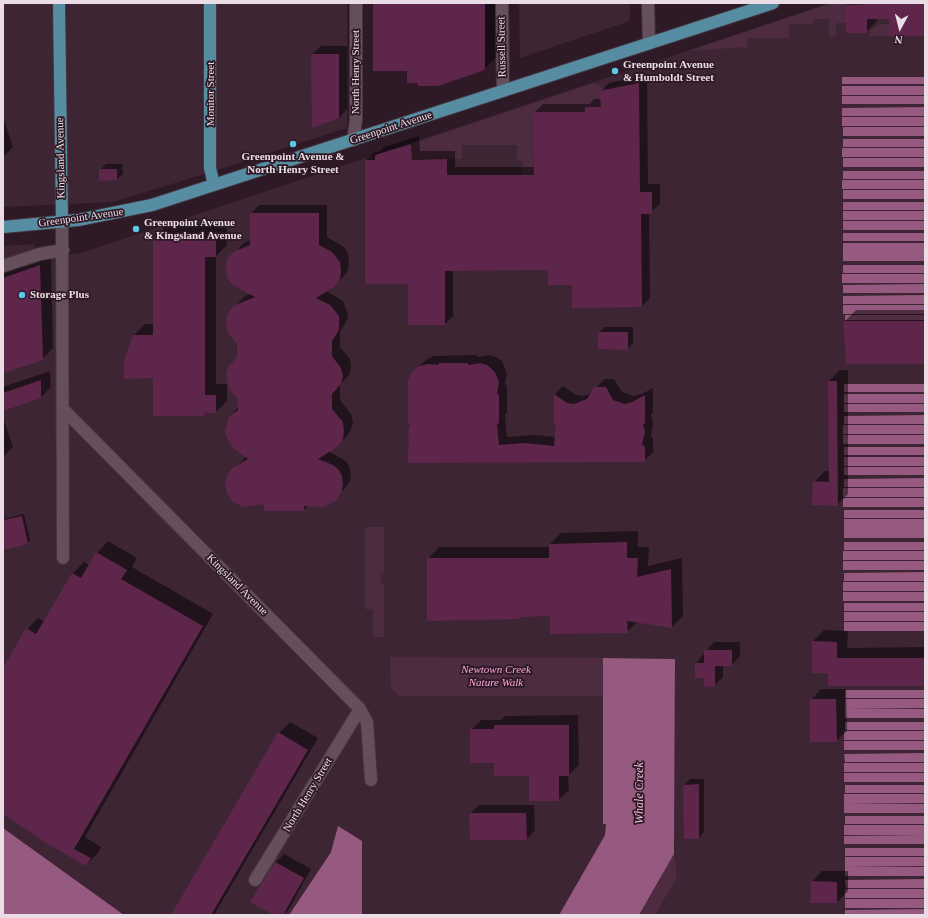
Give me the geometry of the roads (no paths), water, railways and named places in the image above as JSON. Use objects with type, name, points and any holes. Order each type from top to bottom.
[{"type":"main road","name":"Kingsland Avenue","points":[[59,3],[62,222]]},
{"type":"main road","name":"Monitor Street","points":[[210,3],[210,168],[214,185]]},
{"type":"main road","name":"Greenpoint Avenue","points":[[3,227],[62,222],[142,208],[773,3]]},
{"type":"street","name":"North Henry Street","points":[[353,140],[356,120],[356,3]]},
{"type":"street","name":"Russell Street","points":[[502,3],[503,91]]},
{"type":"street","points":[[648,3],[649,43]]},
{"type":"street","name":"Kingsland Avenue","points":[[62,222],[63,558]]},
{"type":"street","points":[[3,266],[40,254],[62,250]]},
{"type":"street","name":"Kingsland Avenue","points":[[63,409],[360,709],[367,722],[371,780]]},
{"type":"street","name":"North Henry Street","points":[[255,880],[360,709]]},
{"type":"water","points":[[842,77],[925,77],[925,84],[842,84]]},
{"type":"water","points":[[842,86],[925,86],[925,95],[842,95]]},
{"type":"water","points":[[842,96],[925,96],[925,104],[842,104]]},
{"type":"water","points":[[925,107],[925,116],[842,116],[842,108]]},
{"type":"water","points":[[842,117],[925,117],[925,126],[842,126]]},
{"type":"water","points":[[843,127],[925,127],[925,136],[843,136]]},
{"type":"water","points":[[843,139],[925,139],[925,147],[843,147]]},
{"type":"water","points":[[842,148],[925,148],[925,157],[842,157]]},
{"type":"water","points":[[843,158],[925,158],[925,167],[843,167]]},
{"type":"water","points":[[843,171],[925,171],[925,179],[843,179]]},
{"type":"water","points":[[842,180],[925,180],[925,189],[842,189]]},
{"type":"water","points":[[843,190],[925,190],[925,199],[843,199]]},
{"type":"water","points":[[843,202],[925,202],[925,210],[843,210]]},
{"type":"water","points":[[843,211],[925,211],[925,220],[843,220]]},
{"type":"water","points":[[843,221],[925,221],[925,230],[843,230]]},
{"type":"water","points":[[843,233],[925,233],[925,241],[843,241]]},
{"type":"water","points":[[843,243],[925,243],[925,252],[843,252]]},
{"type":"water","points":[[843,252],[925,252],[925,261],[843,261]]},
{"type":"water","points":[[843,265],[925,265],[925,273],[843,273]]},
{"type":"water","points":[[842,274],[925,274],[925,283],[842,283]]},
{"type":"water","points":[[925,284],[925,293],[843,293],[843,285]]},
{"type":"water","points":[[925,295],[925,304],[843,304],[843,296]]},
{"type":"water","points":[[843,305],[925,305],[925,314],[843,314]]},
{"type":"water","points":[[845,315],[925,315],[925,320],[845,320]]},
{"type":"water","points":[[844,384],[925,384],[925,392],[844,392]]},
{"type":"water","points":[[844,394],[925,394],[925,403],[844,403]]},
{"type":"water","points":[[844,404],[925,404],[925,412],[844,412]]},
{"type":"water","points":[[925,415],[925,424],[844,424],[844,416]]},
{"type":"water","points":[[843,425],[925,425],[925,434],[843,434]]},
{"type":"water","points":[[843,435],[925,435],[925,444],[843,444]]},
{"type":"water","points":[[844,447],[925,447],[925,455],[844,455]]},
{"type":"water","points":[[844,457],[925,457],[925,466],[844,466]]},
{"type":"water","points":[[844,467],[925,467],[925,475],[844,475]]},
{"type":"water","points":[[925,478],[925,487],[844,487],[844,479]]},
{"type":"water","points":[[843,488],[925,488],[925,497],[843,497]]},
{"type":"water","points":[[843,498],[925,498],[925,507],[843,507]]},
{"type":"water","points":[[844,510],[925,510],[925,518],[844,518]]},
{"type":"water","points":[[844,519],[925,519],[925,529],[844,529]]},
{"type":"water","points":[[844,529],[925,529],[925,538],[844,538]]},
{"type":"water","points":[[844,542],[925,542],[925,550],[844,550]]},
{"type":"water","points":[[843,551],[925,551],[925,560],[843,560]]},
{"type":"water","points":[[843,561],[925,561],[925,570],[843,570]]},
{"type":"water","points":[[925,572],[925,581],[844,581],[844,573]]},
{"type":"water","points":[[843,582],[925,582],[925,591],[843,591]]},
{"type":"water","points":[[843,592],[925,592],[925,601],[843,601]]},
{"type":"water","points":[[844,603],[925,603],[925,611],[844,611]]},
{"type":"water","points":[[844,612],[925,612],[925,621],[844,621]]},
{"type":"water","points":[[844,622],[925,622],[925,631],[844,631]]},
{"type":"water","name":"Whale Creek","points":[[603,658],[675,659],[674,854],[639,915],[559,915],[605,835],[606,824],[603,824]]},
{"type":"water","points":[[845,690],[925,690],[925,698],[845,698]]},
{"type":"water","points":[[845,699],[925,699],[925,708],[845,709]]},
{"type":"water","points":[[845,709],[925,709],[925,718],[845,718]]},
{"type":"water","points":[[845,722],[925,722],[925,730],[845,730]]},
{"type":"water","points":[[844,731],[925,731],[925,740],[844,740]]},
{"type":"water","points":[[844,741],[925,741],[925,750],[844,750]]},
{"type":"water","points":[[925,753],[925,762],[845,762],[844,754]]},
{"type":"water","points":[[844,763],[925,763],[925,772],[844,772]]},
{"type":"water","points":[[844,773],[925,773],[925,782],[844,782]]},
{"type":"water","points":[[845,785],[925,785],[925,793],[845,793]]},
{"type":"water","points":[[844,794],[925,794],[925,803],[844,804]]},
{"type":"water","points":[[844,804],[925,804],[925,813],[844,813]]},
{"type":"water","points":[[845,816],[925,816],[925,824],[845,824]]},
{"type":"water","points":[[844,825],[925,825],[925,835],[844,835]]},
{"type":"water","points":[[338,826],[362,841],[362,915],[289,915],[331,852]]},
{"type":"water","points":[[3,828],[124,915],[3,915]]},
{"type":"water","points":[[925,835],[925,844],[844,844],[844,836]]},
{"type":"water","points":[[845,848],[925,848],[925,856],[845,856]]},
{"type":"water","points":[[845,857],[925,857],[925,866],[845,867]]},
{"type":"water","points":[[845,867],[925,867],[925,876],[845,876]]},
{"type":"water","points":[[925,879],[925,888],[846,888],[845,880]]},
{"type":"water","points":[[845,889],[925,889],[925,898],[845,898]]},
{"type":"water","points":[[845,899],[925,899],[925,908],[845,908]]},
{"type":"water","points":[[925,909],[925,915],[845,915],[845,910]]},
{"type":"place","name":"Greenpoint Avenue & Humboldt Street","points":[[615,71]]},
{"type":"place","name":"Greenpoint Avenue & North Henry Street","points":[[293,144]]},
{"type":"place","name":"Greenpoint Avenue & Kingsland Avenue","points":[[136,229]]},
{"type":"place","name":"Storage Plus","points":[[22,295]]},
{"type":"park label","name":"Newtown Creek Nature Walk","points":[[496,676]]}]
